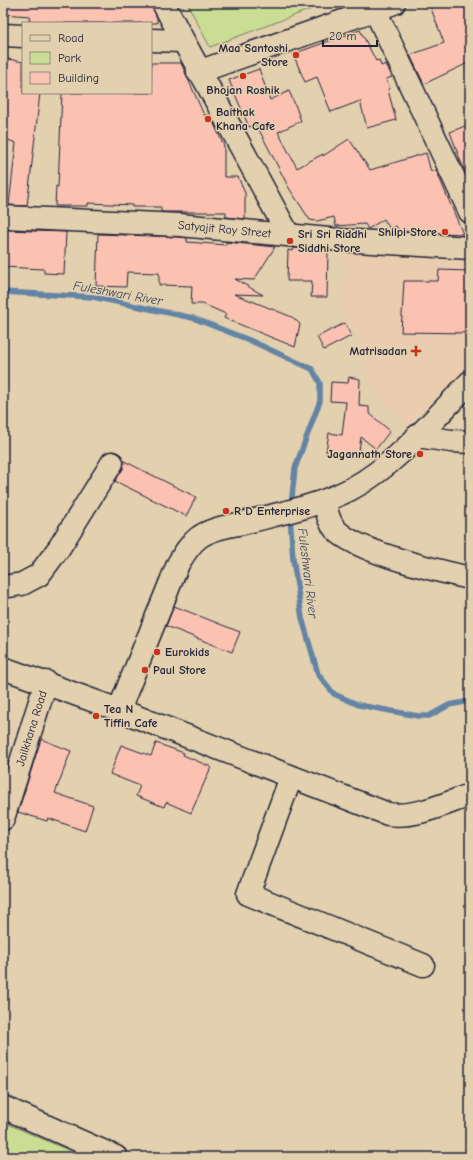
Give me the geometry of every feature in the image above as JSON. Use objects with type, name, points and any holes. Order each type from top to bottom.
[{"type":"street","points":[[163,3],[198,72],[288,234]]},
{"type":"street","points":[[198,72],[384,7],[470,212]]},
{"type":"street","points":[[3,35],[22,36]]},
{"type":"street","points":[[152,40],[182,41]]},
{"type":"street","name":"Satyajit Ray Street","points":[[3,217],[180,225],[437,247],[470,248]]},
{"type":"street","points":[[119,710],[178,564],[188,548],[199,537],[219,529],[318,503],[350,489],[370,477],[417,436],[470,382]]},
{"type":"street","points":[[417,436],[451,442],[470,442]]},
{"type":"street","points":[[3,587],[22,584],[39,575],[59,548],[112,463]]},
{"type":"street","points":[[318,503],[334,528],[351,541],[366,548],[433,570],[470,578]]},
{"type":"street","points":[[3,668],[46,682],[378,811],[398,815],[415,813],[470,794]]},
{"type":"street","name":"Jailkhana Road","points":[[3,820],[46,682]]},
{"type":"street","points":[[291,777],[248,894],[423,964]]},
{"type":"street","points":[[3,1107],[116,1157]]},
{"type":"shaded area","name":"Matrisadan","points":[[343,251],[470,258],[470,366],[409,425],[374,395],[358,337],[342,313]]},
{"type":"green space","points":[[187,3],[327,3],[210,47]]},
{"type":"green space","points":[[3,1122],[68,1150],[65,1157],[3,1157]]},
{"type":"building","points":[[3,3],[151,3],[157,18],[157,23],[46,22],[29,21],[30,16],[3,14]]},
{"type":"building","points":[[429,3],[470,3],[470,62],[424,84],[410,55],[444,43]]},
{"type":"building","points":[[360,30],[376,61],[379,60],[381,66],[386,64],[392,77],[386,79],[390,89],[388,90],[396,120],[367,128],[360,101],[331,112],[317,77],[305,82],[293,54]]},
{"type":"building","points":[[3,58],[22,62],[22,94],[40,94],[27,206],[9,205],[16,143],[3,138]]},
{"type":"building","points":[[152,63],[181,63],[204,115],[210,115],[224,146],[224,177],[238,177],[245,193],[245,219],[226,217],[226,212],[161,212],[161,207],[132,207],[132,205],[88,203],[88,206],[55,206],[56,186],[58,187],[62,94],[152,94]]},
{"type":"building","points":[[259,69],[270,100],[289,91],[296,107],[301,121],[278,132],[297,168],[323,154],[323,156],[349,139],[370,170],[426,153],[431,172],[436,170],[463,234],[399,231],[396,226],[390,229],[384,219],[368,229],[365,224],[336,226],[334,217],[317,221],[310,220],[289,188],[256,124],[249,127],[229,80]]},
{"type":"building","points":[[470,124],[470,182],[450,132]]},
{"type":"building","points":[[3,230],[66,232],[64,274],[44,273],[44,269],[3,267]]},
{"type":"building","points":[[98,234],[179,237],[187,238],[187,242],[226,245],[226,242],[275,247],[254,280],[235,279],[263,295],[234,294],[292,317],[300,324],[295,347],[224,318],[226,314],[203,304],[191,304],[192,286],[159,285],[159,273],[127,272],[126,287],[96,286]]},
{"type":"building","points":[[294,248],[328,251],[327,297],[311,297],[312,281],[287,281],[288,250],[293,251]]},
{"type":"building","points":[[439,270],[470,271],[470,333],[401,332],[404,281],[438,281]]},
{"type":"building","points":[[345,323],[351,336],[324,350],[317,337]]},
{"type":"building","points":[[349,377],[360,379],[359,406],[369,407],[369,413],[390,431],[376,449],[361,437],[358,457],[326,452],[329,433],[342,435],[346,402],[330,401],[331,382],[348,383]]},
{"type":"building","points":[[124,461],[196,497],[186,516],[115,481],[123,469]]},
{"type":"building","points":[[174,606],[240,632],[232,652],[166,626]]},
{"type":"building","points":[[41,739],[71,751],[55,793],[93,806],[85,831],[48,818],[47,821],[18,812]]},
{"type":"building","points":[[156,743],[184,753],[183,755],[211,767],[191,813],[166,802],[164,807],[136,796],[140,786],[110,774],[121,745],[151,756]]},
{"type":"waterway","name":"Fuleshwari River","points":[[3,292],[93,297],[193,318],[249,340],[312,369],[320,383],[320,401],[295,468],[291,506]]},
{"type":"waterway","name":"Fuleshwari River","points":[[290,516],[293,559],[302,618],[318,674],[334,694],[359,705],[418,716],[429,716],[449,705],[470,701]]},
{"type":"place","name":"Maa Santoshi Store","points":[[296,55]]},
{"type":"place","name":"Bhojan Roshik","points":[[243,76]]},
{"type":"place","name":"Baithak Khana Cafe","points":[[208,119]]},
{"type":"place","name":"Shilpi Store","points":[[445,232]]},
{"type":"place","name":"Sri Sri Riddhi Siddhi Store","points":[[290,241]]},
{"type":"place","name":"Matrisadan","points":[[416,351]]},
{"type":"place","name":"Jagannath Store","points":[[420,454]]},
{"type":"place","name":"R D Enterprise","points":[[226,511]]},
{"type":"place","name":"Eurokids","points":[[157,652]]},
{"type":"place","name":"Paul Store","points":[[145,670]]},
{"type":"place","name":"Tea N Tiffin Cafe","points":[[96,716]]}]
